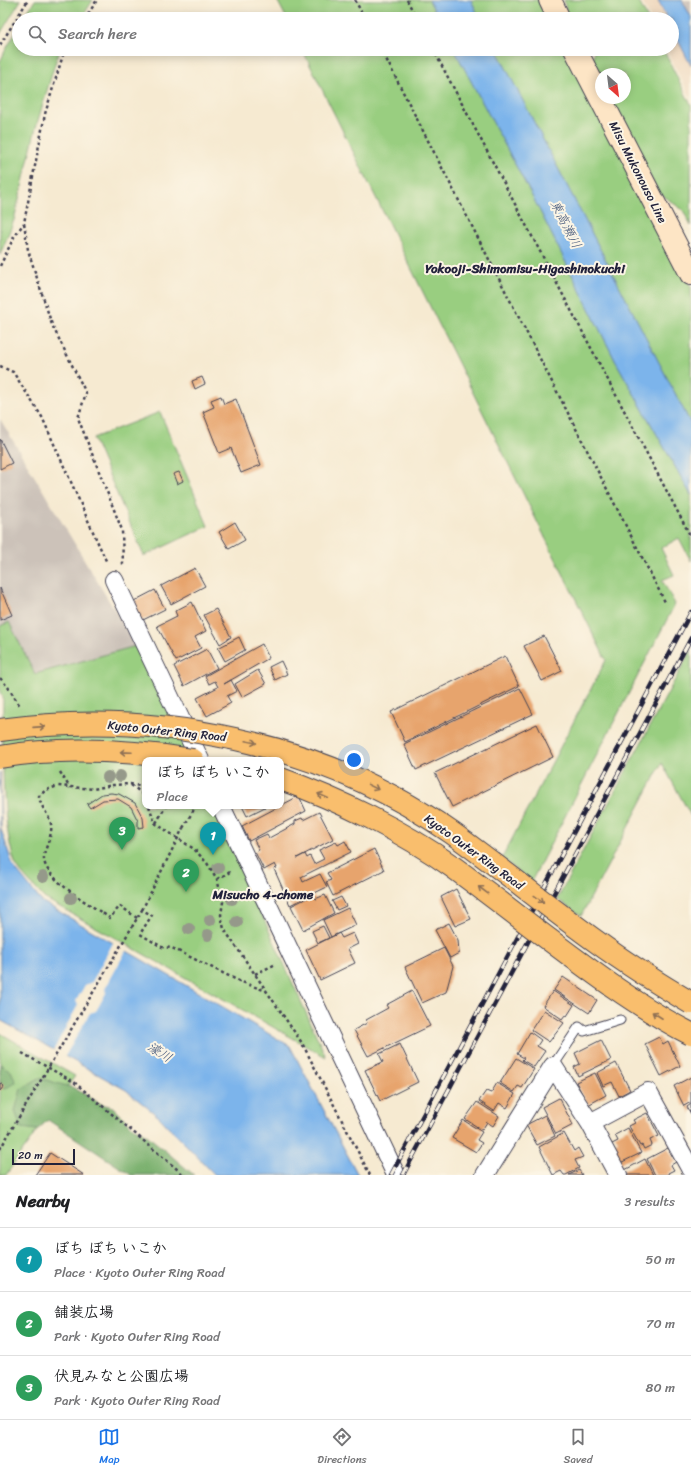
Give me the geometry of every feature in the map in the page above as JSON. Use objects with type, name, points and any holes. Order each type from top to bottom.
[{"type":"main road","points":[[550,0],[556,12]]},
{"type":"main road","name":"Misu Mukonouso Line","points":[[579,56],[691,274]]},
{"type":"main road","name":"Kyoto Outer Ring Road","points":[[0,730],[88,724],[145,726],[218,734],[259,743],[335,770],[376,789],[451,833],[597,942],[691,1003]]},
{"type":"main road","name":"Kyoto Outer Ring Road","points":[[0,757],[29,752],[86,750],[142,752],[174,757]]},
{"type":"main road","name":"Kyoto Outer Ring Road","points":[[284,780],[359,812],[415,843],[452,866],[571,957],[639,1004],[671,1024],[691,1034]]},
{"type":"street","points":[[116,584],[199,757]]},
{"type":"street","points":[[222,809],[396,1175]]},
{"type":"street","points":[[485,1175],[553,1066],[590,1123],[618,1175]]},
{"type":"street","points":[[590,1123],[648,1092],[691,1170]]},
{"type":"lane","points":[[553,1066],[579,1027],[584,1031],[620,1020]]},
{"type":"path","points":[[21,12],[28,0]]},
{"type":"path","points":[[89,12],[96,0]]},
{"type":"path","points":[[355,0],[361,12]]},
{"type":"path","points":[[407,0],[413,12]]},
{"type":"path","points":[[0,45],[12,26]]},
{"type":"path","points":[[63,56],[45,114],[24,223],[28,250],[52,325],[86,393],[78,418],[122,530],[124,561],[116,584]]},
{"type":"path","points":[[385,56],[665,602]]},
{"type":"path","points":[[437,56],[691,537]]},
{"type":"path","points":[[0,266],[14,237],[24,223]]},
{"type":"path","points":[[0,366],[13,372],[42,417],[116,584]]},
{"type":"path","points":[[137,918],[120,906],[110,918],[59,882],[49,873],[44,860],[50,842],[51,824],[40,802],[39,796],[46,790],[58,786],[93,789],[113,784],[130,784],[142,786]]},
{"type":"path","points":[[130,784],[142,793]]},
{"type":"path","points":[[150,809],[156,823],[194,849],[206,863],[216,879],[223,902],[221,915],[224,929],[302,1043],[370,1175]]},
{"type":"path","points":[[156,823],[164,809]]},
{"type":"path","points":[[0,1148],[142,910],[183,828],[194,809]]},
{"type":"path","points":[[142,910],[152,915],[140,934],[162,947],[172,948],[239,981],[266,991]]},
{"type":"path","points":[[22,1053],[48,1069],[74,1082],[184,1175]]},
{"type":"shaded area","points":[[641,0],[691,0],[691,98],[670,56],[679,56],[679,12],[647,12]]},
{"type":"shaded area","points":[[673,0],[691,0],[691,36]]},
{"type":"shaded area","points":[[0,419],[136,646],[35,674],[9,622],[0,626]]},
{"type":"green space","points":[[0,0],[21,0],[14,12],[12,12],[12,15],[0,34]]},
{"type":"green space","points":[[35,0],[93,0],[85,12],[27,12]]},
{"type":"green space","points":[[277,0],[429,0],[435,12],[283,12]]},
{"type":"green space","points":[[471,0],[543,0],[549,12],[477,12]]},
{"type":"green space","points":[[564,0],[638,0],[644,12],[566,12]]},
{"type":"green space","points":[[12,38],[12,56],[58,56],[36,127],[14,220],[0,255],[0,62]]},
{"type":"green space","points":[[305,56],[458,56],[540,211],[615,360],[691,495],[691,561],[679,538],[661,548],[674,575],[662,580],[675,604],[531,882],[502,858],[606,660]]},
{"type":"green space","points":[[500,56],[572,56],[595,101],[595,104],[596,104],[691,287],[691,424]]},
{"type":"green space","points":[[593,56],[666,56],[691,105],[691,226],[683,210],[658,192],[612,104],[631,104],[631,68],[595,68],[595,71],[592,65]]},
{"type":"green space","points":[[160,412],[208,526],[144,556],[93,438]]},
{"type":"green space","points":[[9,622],[35,674],[136,646],[191,757],[142,757],[142,809],[214,809],[326,1057],[44,898],[21,872],[15,863],[10,845],[3,781],[3,696],[0,693],[0,626]]},
{"type":"green space","points":[[691,650],[691,816],[662,763],[581,916],[557,899]]},
{"type":"green space","points":[[0,1033],[75,1076],[6,1175],[0,1175]]},
{"type":"green space","points":[[0,1064],[11,1071],[16,1082],[5,1089],[0,1087]]},
{"type":"green space","points":[[39,1078],[74,1088],[101,1104],[113,1107],[132,1126],[148,1136],[194,1175],[131,1175],[48,1120],[37,1130],[21,1128],[15,1111],[21,1089]]},
{"type":"water","points":[[429,0],[471,0],[477,12],[435,12]]},
{"type":"water","points":[[658,0],[682,0],[691,17],[691,66],[679,42],[679,12],[664,12]]},
{"type":"water","name":"東高瀬川","points":[[458,56],[500,56],[691,424],[691,495],[615,360],[540,211]]},
{"type":"water","name":"濠川","points":[[0,772],[1,829],[13,866],[41,901],[290,1046],[358,1175],[215,1175],[159,1117],[126,1090],[0,1020]]},
{"type":"pier","points":[[114,941],[127,949],[105,989],[106,993],[96,1011],[90,1013],[64,1058],[53,1051],[78,1005],[76,1001],[85,985],[92,982]]},
{"type":"building","points":[[202,377],[205,384],[195,389],[192,381]]},
{"type":"building","points":[[221,396],[224,404],[236,399],[261,465],[241,473],[231,448],[219,453],[203,412],[214,407],[211,400]]},
{"type":"building","points":[[0,439],[12,463],[0,469]]},
{"type":"building","points":[[179,472],[183,481],[177,484],[173,474]]},
{"type":"building","points":[[235,522],[245,540],[229,549],[219,532]]},
{"type":"building","points":[[195,568],[205,586],[171,604],[161,586]]},
{"type":"building","points":[[0,588],[12,615],[0,620]]},
{"type":"building","points":[[155,590],[165,609],[139,622],[130,603]]},
{"type":"building","points":[[192,602],[206,631],[195,637],[201,648],[176,661],[157,626],[177,616],[175,611]]},
{"type":"building","points":[[216,609],[231,637],[220,644],[204,615]]},
{"type":"building","points":[[544,636],[562,671],[542,681],[524,646]]},
{"type":"building","points":[[239,637],[245,650],[225,661],[218,648]]},
{"type":"building","points":[[262,644],[269,658],[224,684],[231,680],[237,691],[227,696],[231,703],[207,716],[197,698],[218,687],[215,681],[209,684],[205,676]]},
{"type":"building","points":[[207,649],[217,668],[184,686],[174,666]]},
{"type":"building","points":[[505,656],[519,686],[405,742],[391,712]]},
{"type":"building","points":[[281,661],[287,674],[275,680],[269,667]]},
{"type":"building","points":[[258,670],[266,684],[242,697],[235,684]]},
{"type":"building","points":[[520,688],[533,714],[416,770],[404,744]]},
{"type":"building","points":[[537,724],[553,757],[452,807],[435,773]]},
{"type":"building","points":[[102,794],[119,794],[135,803],[143,818],[144,827],[138,828],[138,821],[131,807],[118,799],[103,800],[90,808],[87,804]]},
{"type":"building","points":[[299,796],[306,811],[249,841],[242,826],[274,809],[284,809],[284,804]]},
{"type":"building","points":[[244,809],[261,809],[247,816]]},
{"type":"building","points":[[319,812],[333,839],[297,858],[305,854],[307,858],[310,856],[314,864],[324,859],[319,850],[336,842],[338,845],[345,841],[351,852],[301,877],[303,882],[320,874],[327,887],[290,905],[274,869],[277,868],[275,864],[264,870],[255,852],[259,850],[254,840],[267,834],[269,838],[295,824],[295,821],[302,818],[303,820]]},
{"type":"building","points":[[374,849],[384,870],[333,896],[326,882],[331,880],[327,873]]},
{"type":"building","points":[[456,889],[471,919],[455,926],[441,897]]},
{"type":"building","points":[[313,895],[315,899],[325,895],[334,913],[303,930],[291,906]]},
{"type":"building","points":[[341,897],[346,906],[337,910],[332,901]]},
{"type":"building","points":[[348,908],[356,925],[331,937],[323,920]]},
{"type":"building","points":[[449,923],[458,940],[459,953],[450,958],[435,930]]},
{"type":"building","points":[[323,926],[329,938],[318,943],[312,931]]},
{"type":"building","points":[[339,933],[342,938],[353,933],[358,944],[348,949],[355,963],[320,980],[306,950]]},
{"type":"building","points":[[444,948],[453,966],[446,992],[422,1003],[405,967]]},
{"type":"building","points":[[563,977],[597,1000],[589,1013],[554,990]]},
{"type":"building","points":[[412,991],[430,1026],[368,1056],[354,1030],[367,1023],[366,1020],[388,1008],[386,1005]]},
{"type":"building","points":[[553,991],[574,1005],[567,1016],[565,1015],[562,1019],[543,1006]]},
{"type":"building","points":[[544,1010],[564,1023],[549,1042],[531,1030]]},
{"type":"building","points":[[530,1032],[541,1040],[537,1046],[545,1051],[534,1067],[522,1060],[524,1058],[517,1054]]},
{"type":"building","points":[[659,1037],[663,1044],[668,1041],[680,1066],[661,1076],[645,1044]]},
{"type":"building","points":[[601,1040],[611,1060],[578,1076],[574,1067],[580,1064],[575,1053]]},
{"type":"building","points":[[400,1044],[418,1082],[380,1101],[365,1070],[383,1062],[379,1054]]},
{"type":"building","points":[[516,1058],[534,1069],[522,1088],[518,1086],[514,1092],[500,1083]]},
{"type":"building","points":[[616,1063],[630,1090],[619,1096],[612,1082],[603,1086],[597,1073]]},
{"type":"building","points":[[595,1073],[606,1095],[588,1105],[576,1082]]},
{"type":"building","points":[[691,1077],[691,1102],[684,1106],[674,1086]]},
{"type":"building","points":[[0,1083],[4,1086],[0,1091]]},
{"type":"building","points":[[497,1083],[515,1094],[507,1108],[499,1103],[494,1111],[479,1101],[486,1091],[491,1093]]},
{"type":"building","points":[[559,1098],[573,1125],[556,1134],[542,1107]]},
{"type":"building","points":[[477,1102],[499,1116],[493,1126],[487,1122],[482,1130],[465,1119]]},
{"type":"building","points":[[691,1104],[691,1114],[687,1107]]},
{"type":"building","points":[[647,1113],[659,1136],[650,1140],[652,1145],[644,1149],[642,1145],[640,1146],[629,1126],[635,1123],[633,1120]]},
{"type":"building","points":[[545,1115],[555,1136],[537,1145],[526,1125]]},
{"type":"building","points":[[463,1120],[482,1132],[477,1140],[482,1143],[476,1152],[452,1138]]},
{"type":"building","points":[[628,1128],[641,1153],[618,1164],[608,1146],[618,1141],[615,1135]]},
{"type":"building","points":[[564,1133],[574,1151],[578,1148],[583,1157],[575,1160],[579,1168],[566,1175],[564,1175],[561,1171],[553,1175],[539,1147]]},
{"type":"building","points":[[668,1148],[676,1162],[671,1165],[674,1170],[668,1173],[669,1175],[655,1175],[647,1159]]},
{"type":"building","points":[[50,1153],[84,1175],[35,1175]]},
{"type":"building","points":[[645,1159],[653,1175],[625,1175],[623,1171]]},
{"type":"building","points":[[579,1170],[582,1175],[569,1175]]},
{"type":"railway","points":[[391,1175],[691,612]]},
{"type":"railway","points":[[403,1175],[691,638]]},
{"type":"place","name":"伏見みなと公園広場","points":[[122,850]]},
{"type":"place","name":"ぼち ぼち いこか","points":[[213,855]]},
{"type":"place","name":"舗装広場","points":[[186,892]]},
{"type":"district","name":"Yokooji-Shimomisu-Higashinokuchi","points":[[525,268]]},
{"type":"district","name":"Misucho 4-chome","points":[[263,894]]}]
